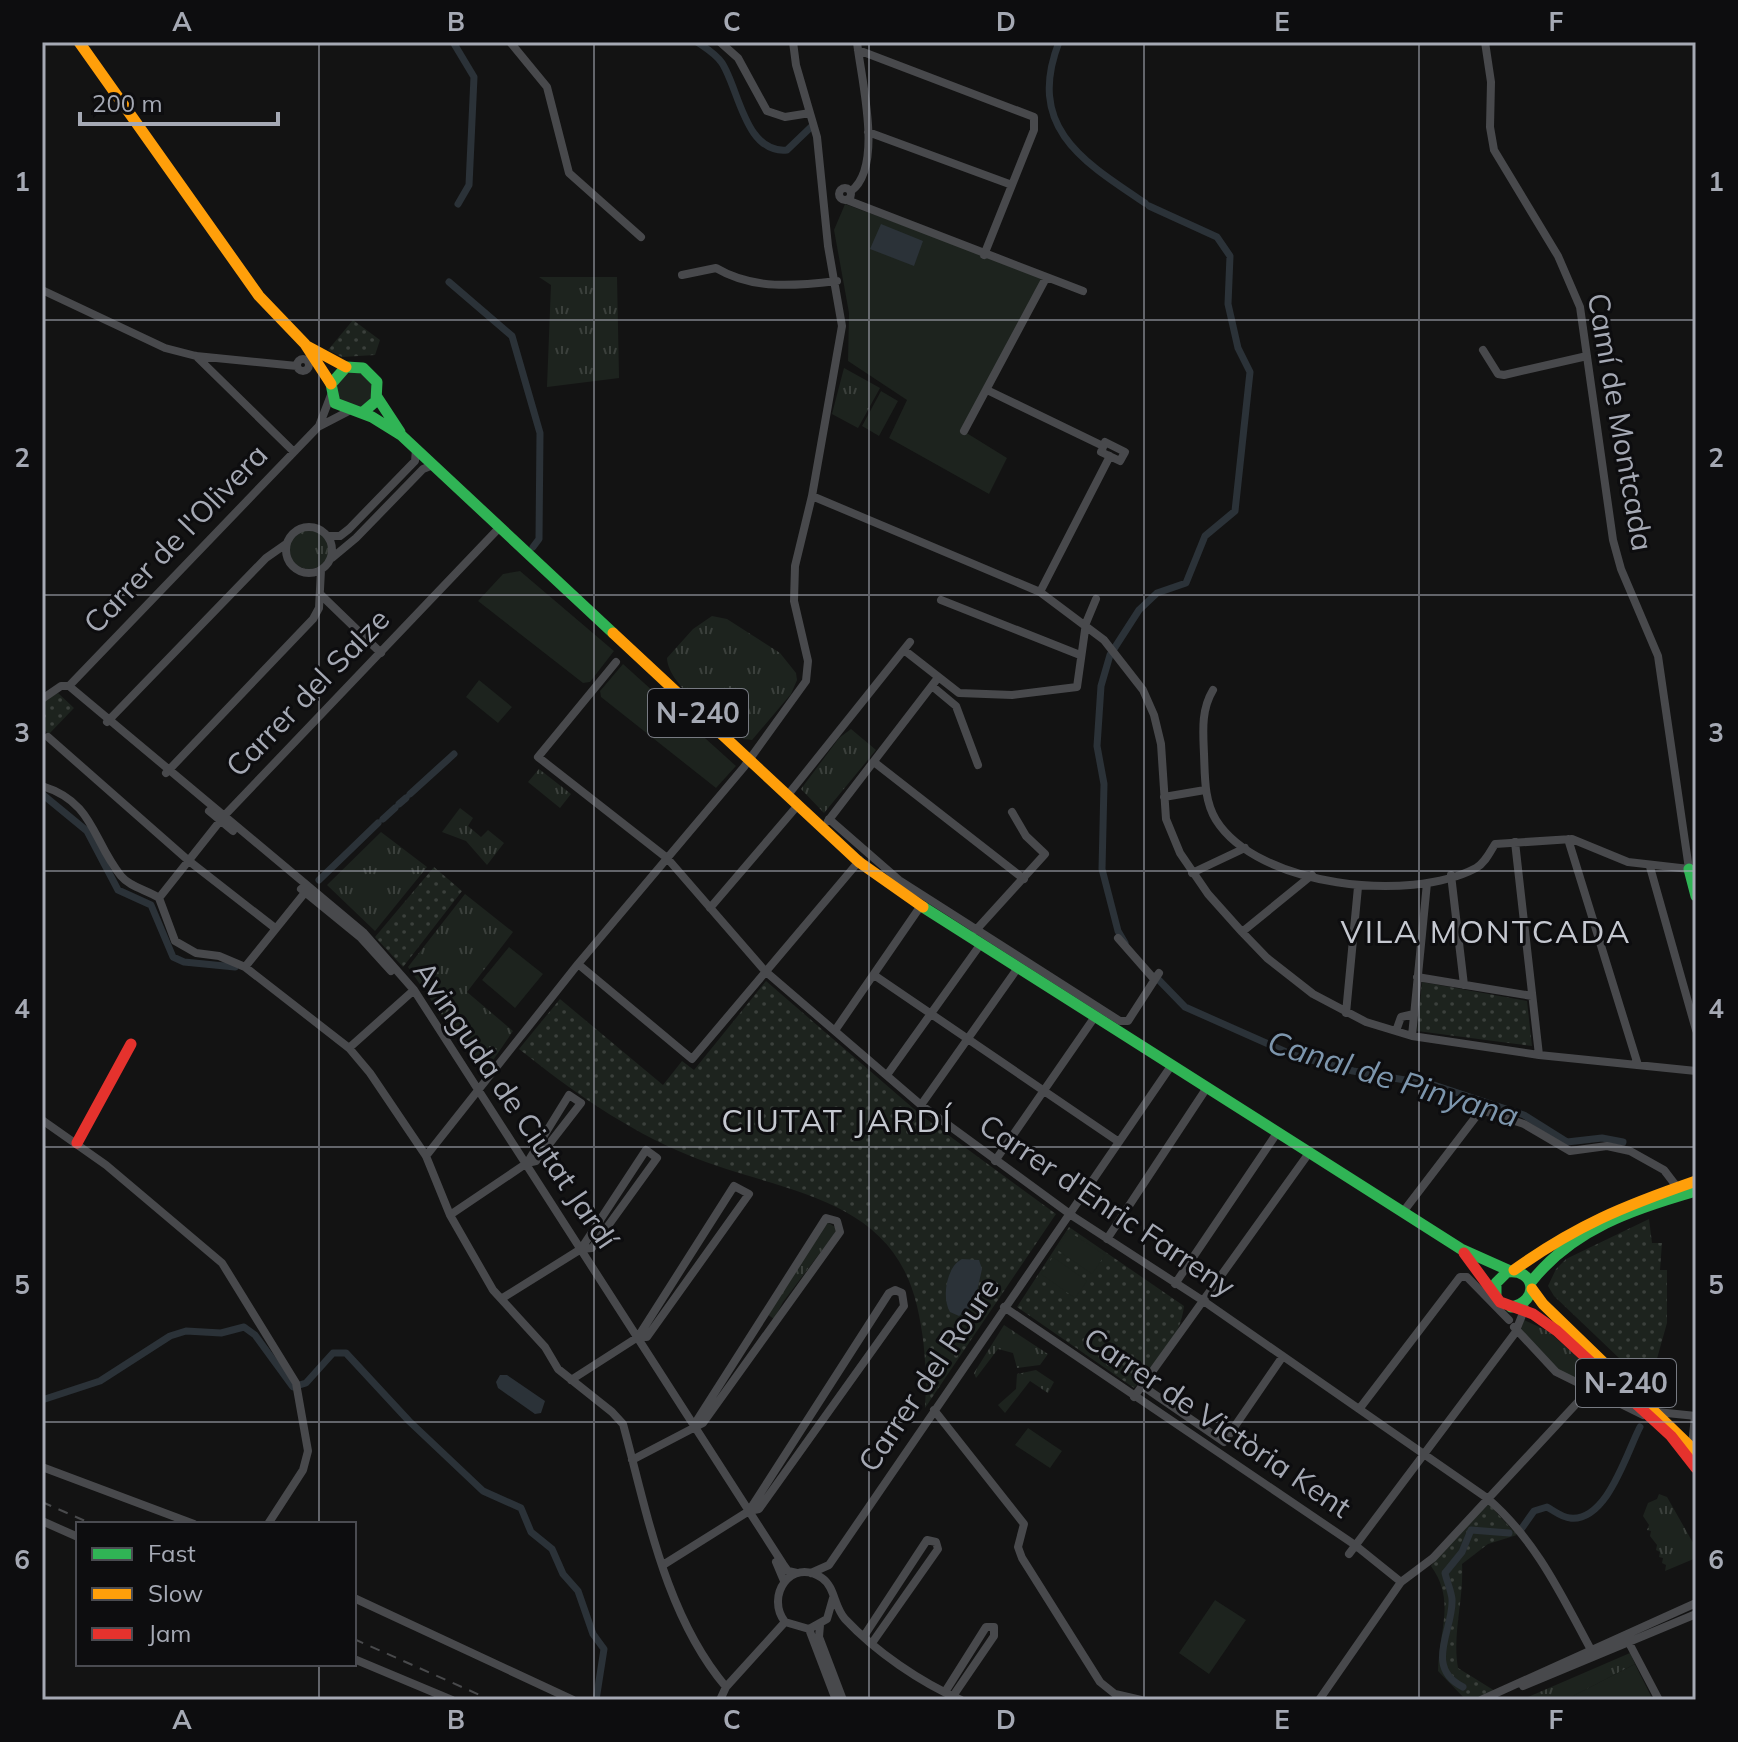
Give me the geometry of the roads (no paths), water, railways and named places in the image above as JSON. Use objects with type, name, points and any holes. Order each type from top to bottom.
[{"type":"main road","name":"N-240","points":[[79,42],[259,296],[305,344],[331,389],[335,404],[347,412],[362,413],[401,435],[787,796],[825,823],[920,907],[970,932],[980,945],[1017,969],[1098,1014],[1110,1028],[1461,1249],[1526,1274],[1531,1290],[1652,1414],[1696,1468]]},
{"type":"main road","name":"N-240","points":[[305,344],[346,367],[360,367],[370,372],[378,385],[377,397],[401,435]]},
{"type":"main road","points":[[331,389],[346,367]]},
{"type":"main road","points":[[362,413],[377,397]]},
{"type":"main road","points":[[1689,869],[1696,896]]},
{"type":"main road","points":[[77,1143],[131,1044]]},
{"type":"main road","points":[[1497,1297],[1496,1281],[1585,1224],[1635,1200],[1696,1181]]},
{"type":"main road","points":[[1511,1307],[1531,1290],[1552,1256],[1574,1241],[1648,1205],[1696,1191]]},
{"type":"main road","name":"N-240","points":[[1461,1249],[1497,1297],[1557,1331],[1694,1449]]},
{"type":"street","points":[[510,42],[547,87],[569,173],[641,237]]},
{"type":"street","points":[[720,42],[738,58],[767,111],[785,117],[810,113]]},
{"type":"street","points":[[426,1156],[578,964],[749,760],[806,681],[808,661],[794,601],[795,566],[812,496],[842,326],[837,281],[828,246],[826,199],[793,42]]},
{"type":"street","name":"Camí de Montcada","points":[[1485,42],[1494,150],[1572,284],[1580,307],[1613,540],[1621,569],[1658,656],[1689,869]]},
{"type":"street","points":[[846,196],[860,184],[867,171],[868,132],[857,46],[1034,117],[1034,130],[984,255]]},
{"type":"street","points":[[868,132],[1012,185]]},
{"type":"street","points":[[826,199],[846,196],[984,255],[1083,291]]},
{"type":"street","points":[[682,275],[716,268],[740,281],[774,285],[837,281]]},
{"type":"street","points":[[964,431],[1046,278]]},
{"type":"street","points":[[42,290],[134,335],[196,356],[297,366]]},
{"type":"street","points":[[1483,350],[1498,374],[1504,375],[1587,356]]},
{"type":"street","points":[[196,356],[294,452]]},
{"type":"street","points":[[210,370],[215,358]]},
{"type":"street","name":"Carrer de l'Olivera","points":[[319,426],[331,389]]},
{"type":"street","points":[[987,390],[1103,446]]},
{"type":"street","name":"Carrer de l'Olivera","points":[[69,686],[319,426],[347,412]]},
{"type":"street","points":[[1105,442],[1125,452],[1120,461],[1110,456],[1101,452],[1105,442]]},
{"type":"street","points":[[328,536],[343,535],[415,461],[416,449]]},
{"type":"street","points":[[1040,592],[1110,456]]},
{"type":"street","points":[[167,772],[313,619],[320,594],[321,570],[423,469],[433,465]]},
{"type":"street","points":[[812,496],[1040,592],[1086,623],[1114,651],[1143,690],[1154,715],[1161,744],[1168,823],[1192,873],[1267,958],[1313,994],[1346,1013],[1412,1036],[1539,1055],[1696,1071]]},
{"type":"street","points":[[378,499],[385,508]]},
{"type":"street","points":[[107,722],[266,558],[301,528],[316,527],[328,536],[332,547],[330,560]]},
{"type":"street","name":"Carrer del Salze","points":[[159,898],[222,819],[499,528]]},
{"type":"street","points":[[286,544],[287,559],[298,571],[321,570]]},
{"type":"street","points":[[320,594],[381,653]]},
{"type":"street","points":[[934,682],[959,693],[1012,695],[1077,687],[1086,623],[1096,599]]},
{"type":"street","points":[[941,600],[1080,655]]},
{"type":"street","points":[[787,796],[910,642]]},
{"type":"street","points":[[904,650],[956,706],[978,765]]},
{"type":"street","name":"Carrer d'Enric Farreny","points":[[616,662],[538,757],[667,858],[765,971],[921,1105],[1069,1213],[1205,1302],[1487,1498],[1522,1535],[1553,1577],[1590,1648]]},
{"type":"street","points":[[825,823],[934,682]]},
{"type":"street","points":[[42,699],[61,686],[69,686]]},
{"type":"street","name":"Avinguda de Ciutat Jardí","points":[[69,686],[107,722],[361,938],[412,992],[747,1512],[788,1571],[797,1573]]},
{"type":"street","points":[[1213,690],[1205,704],[1205,790],[1216,819],[1245,848],[1271,863],[1358,887],[1382,889],[1427,883],[1476,867],[1495,844],[1568,839],[1650,867],[1689,869]]},
{"type":"street","points":[[48,737],[189,861],[275,928]]},
{"type":"street","points":[[874,762],[1024,879]]},
{"type":"street","points":[[42,786],[65,796],[85,812],[124,879],[159,898],[175,941],[196,953],[219,956],[245,967],[349,1048],[370,1073],[426,1156],[450,1215],[478,1267],[501,1299],[545,1347],[558,1369],[623,1424],[663,1565],[695,1639],[726,1687]]},
{"type":"street","points":[[1164,797],[1205,790]]},
{"type":"street","points":[[710,908],[798,805]]},
{"type":"street","points":[[970,932],[1045,854],[1026,836],[1012,812]]},
{"type":"street","points":[[1568,839],[1638,1065]]},
{"type":"street","points":[[1515,842],[1539,1055]]},
{"type":"street","points":[[1192,873],[1245,848]]},
{"type":"street","points":[[578,964],[692,1059],[863,858],[951,915],[970,932],[1098,1014],[1122,1022],[1128,1021],[1156,976],[1125,951],[1118,938]]},
{"type":"street","points":[[1650,867],[1696,1030]]},
{"type":"street","points":[[1242,932],[1312,875]]},
{"type":"street","points":[[1451,875],[1464,985]]},
{"type":"street","points":[[1412,1036],[1427,883]]},
{"type":"street","points":[[1346,1013],[1358,887]]},
{"type":"street","points":[[245,967],[307,890]]},
{"type":"street","points":[[836,1029],[920,907]]},
{"type":"street","points":[[887,1075],[980,945]]},
{"type":"street","points":[[921,1105],[1017,969]]},
{"type":"street","points":[[874,975],[1119,1142]]},
{"type":"street","points":[[1417,977],[1532,996]]},
{"type":"street","points":[[349,1048],[412,992]]},
{"type":"street","points":[[995,1161],[1098,1014]]},
{"type":"street","points":[[1396,1031],[1404,1014],[1414,1014]]},
{"type":"street","name":"Carrer del Roure","points":[[826,1581],[829,1565],[1171,1066]]},
{"type":"street","points":[[1107,1239],[1206,1089]]},
{"type":"street","points":[[450,1215],[525,1165],[536,1161],[581,1103],[569,1095],[525,1165]]},
{"type":"street","points":[[1403,1212],[1479,1110],[1524,1124],[1570,1151],[1607,1146],[1630,1151],[1664,1170],[1677,1187]]},
{"type":"street","points":[[42,1120],[77,1143],[222,1263],[297,1386],[308,1451],[303,1470],[269,1522]]},
{"type":"street","points":[[1175,1284],[1277,1133]]},
{"type":"street","points":[[501,1299],[580,1251],[592,1248],[657,1158],[646,1150],[580,1251]]},
{"type":"street","points":[[1134,1397],[1309,1153]]},
{"type":"street","points":[[571,1380],[636,1339],[647,1337],[749,1194],[734,1186],[636,1339]]},
{"type":"street","points":[[632,1460],[703,1423],[840,1232],[837,1221],[826,1218],[692,1427]]},
{"type":"street","points":[[689,1253],[700,1261]]},
{"type":"street","points":[[1360,1408],[1460,1277],[1467,1277],[1509,1320]]},
{"type":"street","points":[[663,1565],[747,1512],[759,1509],[904,1306],[902,1293],[895,1290],[889,1293],[821,1403],[747,1512]]},
{"type":"street","points":[[1352,1550],[1516,1330],[1531,1290]]},
{"type":"street","points":[[1497,1297],[1516,1330],[1556,1372],[1652,1414],[1696,1416],[1694,1449]]},
{"type":"street","name":"Carrer de Victòria Kent","points":[[1004,1307],[1401,1582]]},
{"type":"street","points":[[759,1320],[771,1327]]},
{"type":"street","name":"Carrer de Victòria Kent","points":[[1144,1387],[1224,1442],[1283,1356]]},
{"type":"street","points":[[1319,1700],[1401,1582],[1433,1558],[1590,1389]]},
{"type":"street","points":[[821,1403],[830,1408]]},
{"type":"street","points":[[934,1410],[1024,1524],[1018,1547],[1022,1558],[1089,1667],[1107,1690],[1141,1700]]},
{"type":"street","points":[[42,1467],[189,1522]]},
{"type":"street","name":"Avinguda de Ciutat Jardí","points":[[747,1512],[784,1581]]},
{"type":"street","points":[[42,1521],[76,1536]]},
{"type":"street","points":[[864,1636],[927,1540],[936,1542],[938,1549],[872,1643]]},
{"type":"street","points":[[829,1565],[811,1573],[797,1573],[784,1581],[779,1588],[777,1606],[785,1622],[809,1629],[824,1622],[845,1619]]},
{"type":"street","points":[[811,1573],[826,1581],[845,1619],[872,1643],[953,1696]]},
{"type":"street","points":[[833,1598],[819,1637],[843,1700]]},
{"type":"street","points":[[356,1599],[573,1700]]},
{"type":"street","points":[[1481,1700],[1590,1648],[1696,1603]]},
{"type":"street","points":[[1494,1700],[1696,1614]]},
{"type":"street","points":[[720,1700],[726,1687],[785,1622]]},
{"type":"street","points":[[986,1627],[994,1627],[994,1636],[953,1696],[986,1627]]},
{"type":"street","points":[[809,1629],[836,1700]]},
{"type":"street","points":[[1628,1641],[1659,1700]]},
{"type":"street","points":[[356,1660],[452,1700]]},
{"type":"waterway","name":"Canal de Pinyana","points":[[453,42],[474,77],[469,185],[458,204]]},
{"type":"waterway","name":"Canal de Pinyana","points":[[697,42],[722,63],[745,118],[762,142],[787,150],[811,127]]},
{"type":"waterway","name":"Canal de Pinyana","points":[[1059,42],[1051,72],[1050,97],[1055,119],[1066,139],[1081,156],[1145,203]]},
{"type":"waterway","name":"Canal de Pinyana","points":[[1125,943],[1118,931],[1102,869],[1104,784],[1097,746],[1101,686],[1110,655],[1139,610],[1157,593],[1186,583],[1205,536],[1235,511],[1250,372],[1238,348],[1228,304],[1230,256],[1217,237],[1149,206]]},
{"type":"waterway","name":"Canal de Pinyana","points":[[449,282],[512,336],[540,433],[539,539],[533,547]]},
{"type":"waterway","name":"Canal de Pinyana","points":[[410,794],[454,754]]},
{"type":"waterway","name":"Canal de Pinyana","points":[[42,794],[87,831],[118,890],[151,905],[173,957],[184,962],[235,967]]},
{"type":"waterway","name":"Canal de Pinyana","points":[[399,804],[406,798]]},
{"type":"waterway","name":"Canal de Pinyana","points":[[383,819],[395,808]]},
{"type":"waterway","name":"Canal de Pinyana","points":[[319,880],[378,823]]},
{"type":"waterway","name":"Canal de Pinyana","points":[[1155,976],[1185,1007],[1293,1055],[1353,1071],[1434,1085],[1524,1115],[1567,1142],[1602,1138],[1623,1142]]},
{"type":"waterway","name":"Canal de Pinyana","points":[[42,1400],[100,1381],[170,1336],[186,1331],[221,1333],[244,1327],[255,1335],[293,1387],[306,1383],[333,1353],[346,1353],[409,1421],[483,1491],[521,1508],[531,1532],[552,1549],[563,1574],[578,1591],[593,1634],[604,1649],[596,1700]]},
{"type":"waterway","name":"Canal de Pinyana","points":[[1522,1528],[1534,1511],[1547,1507],[1570,1518],[1583,1516],[1595,1509],[1614,1484],[1640,1427]]},
{"type":"waterway","name":"Canal de Pinyana","points":[[1463,1687],[1451,1679],[1442,1658],[1452,1599],[1445,1573],[1462,1552],[1471,1530],[1509,1533]]},
{"type":"railway","points":[[42,1502],[87,1522]]},
{"type":"railway","points":[[356,1640],[491,1700]]},
{"type":"district","name":"VILA MONTCADA","points":[[1486,932]]},
{"type":"district","name":"CIUTAT JARDÍ","points":[[837,1121]]}]
